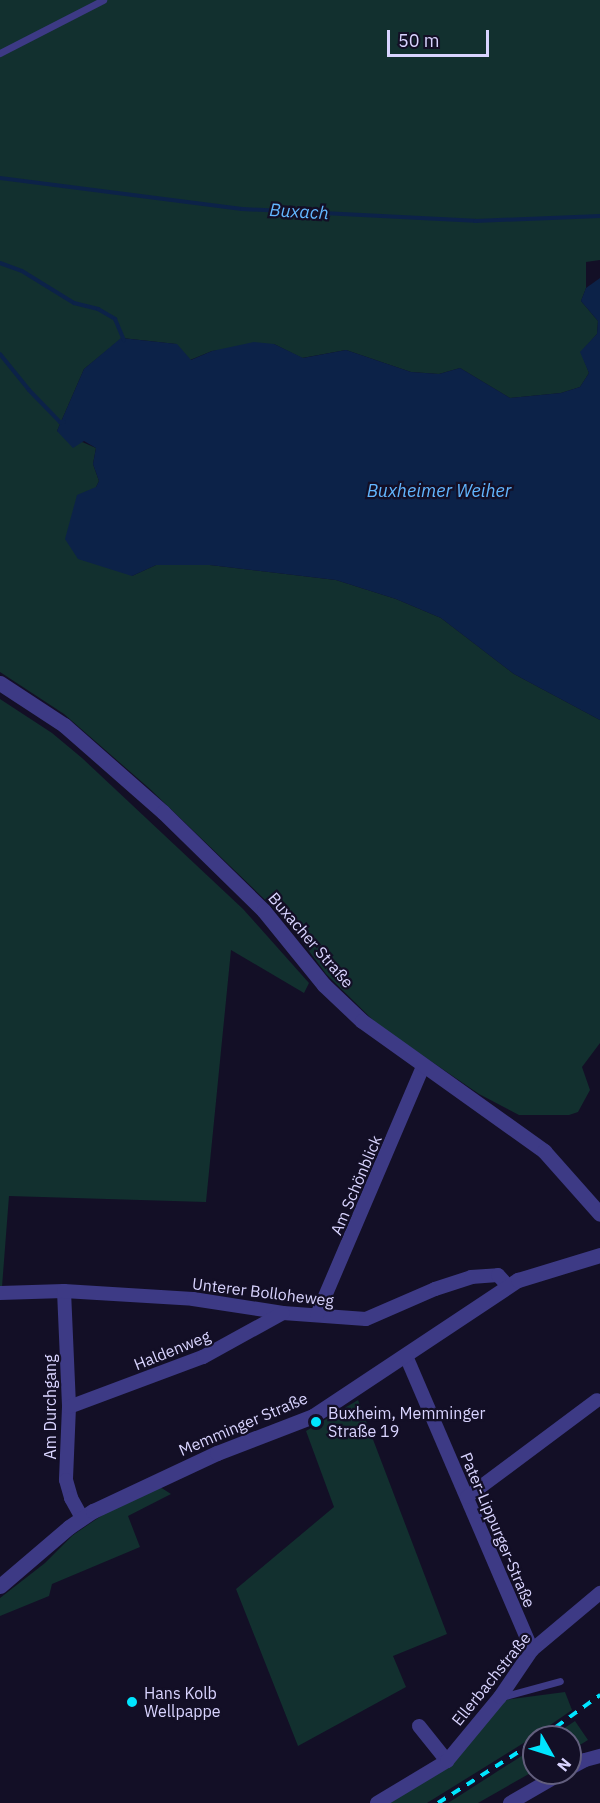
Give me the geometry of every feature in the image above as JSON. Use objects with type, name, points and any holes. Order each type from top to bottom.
[{"type":"street","name":"Buxacher Straße","points":[[0,683],[48,712],[127,779],[255,902],[344,1005],[423,1067],[544,1151],[600,1214]]},
{"type":"street","name":"Am Schönblick","points":[[318,1315],[423,1067]]},
{"type":"street","name":"Memminger Straße","points":[[0,1586],[82,1518],[217,1454],[303,1421],[406,1356],[508,1286],[546,1269],[600,1255]]},
{"type":"street","name":"Unterer Bolloheweg","points":[[0,1293],[64,1291],[193,1299],[282,1313],[372,1318],[435,1289],[487,1274],[498,1275],[508,1286]]},
{"type":"street","name":"Am Durchgang","points":[[64,1291],[69,1407],[66,1480],[71,1498],[82,1518]]},
{"type":"street","name":"Haldenweg","points":[[69,1407],[203,1357],[282,1313]]},
{"type":"street","name":"Pater-Lippurger-Straße","points":[[406,1356],[532,1650]]},
{"type":"street","points":[[467,1497],[597,1400]]},
{"type":"street","name":"Ellerbachstraße","points":[[377,1803],[447,1761],[500,1697],[532,1650],[600,1593]]},
{"type":"street","points":[[419,1726],[447,1761]]},
{"type":"street","points":[[582,1762],[600,1756]]},
{"type":"street","points":[[510,1803],[541,1785]]},
{"type":"lane","points":[[0,52],[104,0]]},
{"type":"lane","points":[[500,1697],[560,1681]]},
{"type":"green space","points":[[0,0],[600,0],[600,260],[586,262],[586,288],[581,301],[598,321],[597,334],[581,352],[589,373],[580,387],[561,393],[510,398],[460,368],[439,374],[411,372],[346,350],[302,358],[274,344],[212,351],[190,360],[176,344],[122,338],[84,369],[57,431],[96,448],[93,464],[99,481],[96,487],[132,576],[156,565],[210,565],[336,580],[396,599],[441,618],[514,674],[600,720],[600,1043],[582,1067],[590,1090],[578,1112],[569,1115],[519,1115],[479,1094],[378,1025],[326,974],[286,920],[150,789],[64,714],[0,672]]},
{"type":"green space","points":[[0,699],[52,733],[82,758],[243,909],[309,983],[304,993],[231,950],[206,1202],[9,1196],[2,1287],[0,1287]]},
{"type":"green space","points":[[358,1400],[447,1634],[393,1656],[406,1687],[298,1746],[236,1589],[334,1507],[306,1431]]},
{"type":"green space","points":[[160,1487],[171,1494],[128,1516],[140,1547],[52,1584],[49,1596],[0,1616],[0,1598],[45,1563],[73,1535],[104,1514]]},
{"type":"green space","points":[[565,1692],[572,1710],[550,1725],[522,1725],[522,1744],[427,1803],[388,1803],[505,1700]]},
{"type":"green space","points":[[582,1731],[588,1740],[582,1744]]},
{"type":"green space","points":[[522,1756],[522,1778],[478,1803],[448,1803]]},
{"type":"water","name":"Buxheimer Weiher","points":[[600,278],[600,720],[514,674],[441,618],[396,599],[336,580],[210,565],[156,565],[132,576],[78,559],[65,539],[77,495],[96,487],[99,481],[93,464],[96,448],[84,441],[73,448],[57,431],[84,369],[121,338],[177,344],[191,360],[212,351],[254,342],[274,344],[303,358],[346,350],[411,372],[439,374],[460,368],[510,398],[561,393],[580,387],[589,373],[580,352],[597,334],[598,321],[581,301],[586,288]]},
{"type":"waterway","name":"Buxach","points":[[0,178],[242,209],[475,221],[600,216]]},
{"type":"waterway","points":[[0,263],[22,271],[74,303],[98,309],[115,319],[124,340]]},
{"type":"waterway","points":[[0,354],[29,390],[60,422],[64,422]]},
{"type":"railway","points":[[559,1725],[600,1695]]},
{"type":"railway","points":[[438,1803],[522,1750]]},
{"type":"place","name":"Buxheim, Memminger Straße 19","points":[[316,1422]]},
{"type":"place","name":"Hans Kolb Wellpappe","points":[[132,1702]]}]
